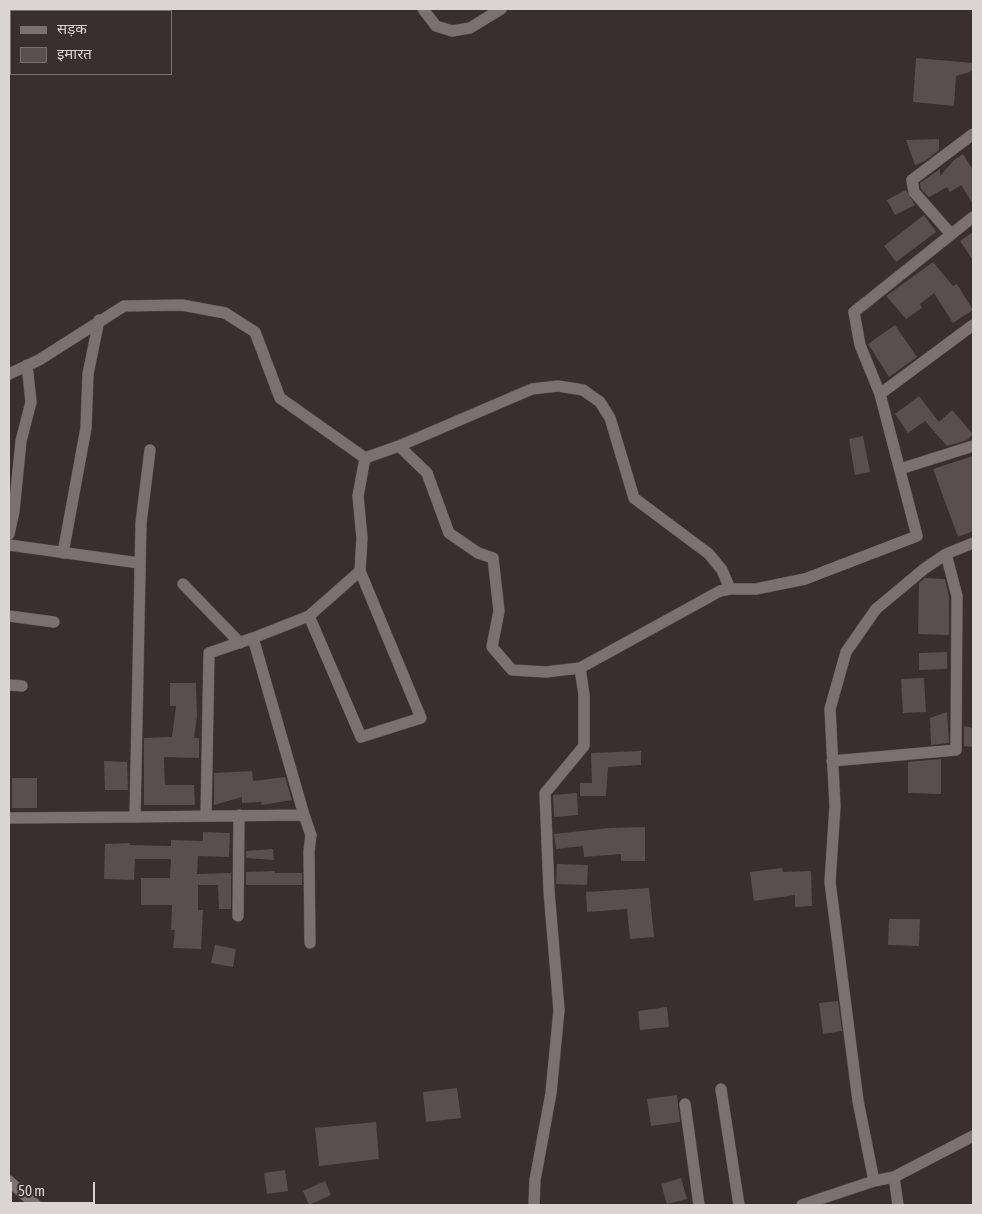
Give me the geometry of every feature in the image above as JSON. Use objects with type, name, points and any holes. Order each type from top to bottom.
[{"type":"street","points":[[423,9],[436,26],[452,31],[470,28],[501,9]]},
{"type":"street","points":[[950,234],[914,192],[912,180],[973,134]]},
{"type":"street","points":[[399,446],[427,473],[449,533],[478,554],[493,558],[499,610],[492,647],[512,670],[546,672],[580,668],[720,591],[756,589],[805,579],[917,536],[880,394],[860,345],[854,312],[973,217]]},
{"type":"street","points":[[9,374],[124,306],[182,305],[225,313],[255,332],[280,398],[365,458]]},
{"type":"street","points":[[63,553],[86,428],[88,374],[99,320]]},
{"type":"street","points":[[880,394],[973,325]]},
{"type":"street","points":[[9,534],[14,510],[22,441],[31,402],[27,365]]},
{"type":"street","points":[[365,458],[399,446],[532,389],[558,386],[583,390],[600,402],[610,418],[634,498],[709,554],[722,570],[730,589]]},
{"type":"street","points":[[900,469],[968,448],[973,442]]},
{"type":"street","points":[[135,817],[139,562],[141,523],[150,450]]},
{"type":"street","points":[[309,616],[361,737],[421,718],[360,571],[362,538],[358,496],[365,458]]},
{"type":"street","points":[[874,1181],[858,1101],[830,882],[834,806],[830,709],[846,652],[876,610],[924,569],[946,554],[973,543]]},
{"type":"street","points":[[9,545],[139,562]]},
{"type":"street","points":[[832,761],[956,750],[956,596],[946,554]]},
{"type":"street","points":[[206,816],[208,652],[253,638],[309,616],[360,571]]},
{"type":"street","points":[[183,584],[240,642]]},
{"type":"street","points":[[9,616],[54,622]]},
{"type":"street","points":[[253,638],[311,835],[309,851],[310,943]]},
{"type":"street","points":[[534,1205],[535,1180],[551,1093],[559,1010],[549,891],[544,793],[584,746],[584,695],[580,668]]},
{"type":"street","points":[[9,685],[22,686]]},
{"type":"street","points":[[238,916],[239,815]]},
{"type":"street","points":[[9,818],[304,815]]},
{"type":"street","points":[[721,1089],[739,1205]]},
{"type":"street","points":[[684,1104],[699,1205]]},
{"type":"street","points":[[802,1205],[874,1181],[894,1177],[973,1136]]},
{"type":"street","points":[[894,1177],[898,1205]]},
{"type":"street","points":[[9,1181],[36,1205]]},
{"type":"building","points":[[916,58],[973,63],[973,71],[956,76],[954,106],[913,102]]},
{"type":"building","points":[[939,139],[939,150],[925,161],[915,165],[906,140]]},
{"type":"building","points":[[963,154],[973,170],[973,204],[961,185],[950,192],[947,187],[929,197],[921,189],[920,183],[940,169],[940,176],[954,160]]},
{"type":"building","points":[[906,190],[915,205],[895,215],[887,200]]},
{"type":"building","points":[[924,215],[936,232],[896,262],[884,246]]},
{"type":"building","points":[[973,232],[973,260],[960,241]]},
{"type":"building","points":[[933,262],[953,286],[957,284],[973,310],[953,323],[934,293],[920,304],[922,308],[906,319],[886,296]]},
{"type":"building","points":[[895,325],[917,357],[889,377],[868,344]]},
{"type":"building","points":[[919,396],[939,422],[952,410],[973,434],[967,440],[947,446],[925,421],[908,433],[895,414]]},
{"type":"building","points":[[863,436],[870,472],[855,475],[849,439]]},
{"type":"building","points":[[973,456],[973,531],[958,537],[933,469]]},
{"type":"building","points":[[925,578],[945,579],[949,597],[949,635],[918,634],[919,583]]},
{"type":"building","points":[[947,652],[947,669],[919,670],[919,653]]},
{"type":"building","points":[[924,678],[926,712],[903,713],[901,679]]},
{"type":"building","points":[[170,683],[196,683],[197,716],[194,738],[199,738],[199,758],[164,757],[165,785],[194,785],[195,805],[144,805],[144,738],[172,737],[176,706],[170,706]]},
{"type":"building","points":[[947,712],[949,743],[931,745],[930,718]]},
{"type":"building","points":[[964,726],[973,728],[973,747],[964,746]]},
{"type":"building","points":[[641,751],[641,765],[608,767],[606,796],[580,796],[580,783],[592,783],[591,753]]},
{"type":"building","points":[[941,759],[941,794],[908,793],[908,762]]},
{"type":"building","points":[[104,761],[127,762],[128,790],[105,790]]},
{"type":"building","points":[[252,771],[253,781],[285,777],[292,800],[262,805],[261,802],[242,803],[242,797],[214,805],[214,773]]},
{"type":"building","points":[[12,778],[37,778],[37,808],[12,808]]},
{"type":"building","points":[[577,793],[578,815],[554,817],[553,795]]},
{"type":"building","points":[[645,827],[645,861],[621,861],[621,854],[584,857],[583,846],[556,849],[554,834],[609,828]]},
{"type":"building","points":[[203,832],[230,833],[229,857],[198,856],[197,874],[231,873],[231,909],[219,909],[218,885],[198,885],[198,910],[203,910],[201,949],[173,948],[175,930],[171,930],[172,905],[141,905],[141,878],[170,878],[171,859],[135,859],[134,880],[104,879],[105,844],[130,843],[130,845],[171,846],[171,840],[203,841]]},
{"type":"building","points":[[273,849],[274,860],[246,858],[246,851]]},
{"type":"building","points":[[557,864],[588,865],[587,885],[556,884]]},
{"type":"building","points":[[782,868],[783,872],[811,871],[812,906],[795,907],[795,895],[754,901],[750,872]]},
{"type":"building","points":[[275,871],[275,873],[302,873],[302,885],[246,885],[246,872]]},
{"type":"building","points":[[649,888],[654,937],[630,939],[627,909],[587,912],[586,892]]},
{"type":"building","points":[[889,919],[920,919],[919,946],[888,945]]},
{"type":"building","points":[[215,945],[236,949],[233,967],[211,963]]},
{"type":"building","points":[[838,1001],[842,1031],[823,1034],[819,1003]]},
{"type":"building","points":[[667,1007],[669,1027],[640,1030],[638,1011]]},
{"type":"building","points":[[457,1088],[461,1118],[426,1122],[423,1092]]},
{"type":"building","points":[[677,1095],[680,1122],[651,1126],[647,1099]]},
{"type":"building","points":[[376,1122],[379,1159],[319,1166],[315,1128]]},
{"type":"building","points":[[285,1170],[288,1191],[267,1194],[264,1173]]},
{"type":"building","points":[[681,1178],[687,1199],[667,1204],[661,1184]]},
{"type":"building","points":[[325,1181],[331,1195],[309,1205],[303,1191]]}]
